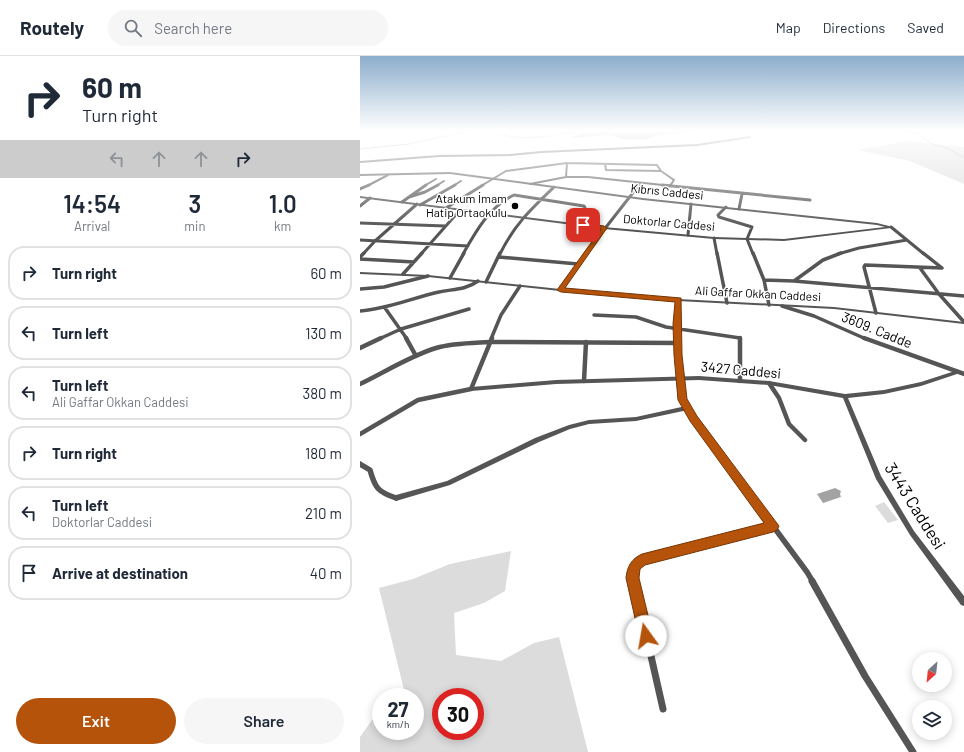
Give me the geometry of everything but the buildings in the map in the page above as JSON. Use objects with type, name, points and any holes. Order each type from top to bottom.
[{"type":"street","points":[[446,208],[506,172],[564,163]]},
{"type":"street","points":[[566,177],[567,163]]},
{"type":"street","points":[[585,163],[657,165],[674,180],[670,186]]},
{"type":"street","points":[[605,164],[606,170],[662,171]]},
{"type":"street","name":"Kıbrıs Caddesi","points":[[360,175],[450,173],[628,197],[877,224],[891,227]]},
{"type":"street","points":[[360,189],[388,175]]},
{"type":"street","points":[[530,184],[566,177],[588,177],[810,200]]},
{"type":"street","points":[[402,202],[420,188],[436,179]]},
{"type":"street","points":[[409,197],[424,192],[444,181]]},
{"type":"street","points":[[360,258],[375,241],[419,204],[461,181]]},
{"type":"street","points":[[561,290],[604,228],[640,183]]},
{"type":"street","points":[[486,282],[507,239],[522,218],[554,187]]},
{"type":"street","points":[[739,209],[742,194]]},
{"type":"street","points":[[450,278],[490,211],[510,196],[514,195],[542,198],[584,206],[585,208],[572,224]]},
{"type":"street","name":"Doktorlar Caddesi","points":[[360,197],[604,228],[714,238],[784,240],[891,227]]},
{"type":"street","points":[[360,206],[370,198]]},
{"type":"street","points":[[688,235],[691,204]]},
{"type":"street","points":[[726,207],[718,215],[752,227],[747,239],[764,280],[769,305]]},
{"type":"street","points":[[403,274],[460,210]]},
{"type":"street","points":[[360,223],[446,226]]},
{"type":"street","points":[[876,312],[864,267],[865,265],[942,268],[891,227]]},
{"type":"street","points":[[714,238],[728,303]]},
{"type":"street","points":[[360,240],[468,246]]},
{"type":"street","points":[[794,281],[823,260],[840,253],[859,248],[907,240]]},
{"type":"street","points":[[499,257],[578,264]]},
{"type":"street","points":[[360,258],[414,262]]},
{"type":"street","points":[[920,268],[939,294],[964,323]]},
{"type":"street","name":"Ali Gaffar Okkan Caddesi","points":[[360,274],[403,274],[428,276],[561,290],[678,300],[808,306],[876,312],[964,323]]},
{"type":"street","points":[[360,289],[384,287],[428,276]]},
{"type":"street","points":[[764,280],[794,281],[964,296]]},
{"type":"street","points":[[360,311],[385,308],[442,292],[466,288],[478,281]]},
{"type":"street","points":[[360,434],[418,400],[472,389],[489,342],[501,315],[520,286]]},
{"type":"street","points":[[678,300],[677,343],[682,400],[686,408],[807,572],[865,676],[913,752]]},
{"type":"street","name":"3609. Cadde","points":[[782,306],[814,316],[877,343],[964,374]]},
{"type":"street","points":[[385,308],[401,329],[416,356]]},
{"type":"street","points":[[360,348],[401,329],[469,309]]},
{"type":"street","points":[[360,315],[369,311]]},
{"type":"street","points":[[594,315],[636,317],[666,327],[740,338],[740,381]]},
{"type":"street","points":[[360,384],[416,356],[437,348],[458,344],[489,342],[677,343]]},
{"type":"street","points":[[584,381],[586,342]]},
{"type":"street","name":"3427 Caddesi","points":[[472,389],[556,382],[699,378],[769,384],[845,396],[884,392],[920,384],[958,372]]},
{"type":"street","points":[[769,384],[775,389],[782,402],[790,424],[805,440]]},
{"type":"street","name":"3443 Caddesi","points":[[845,396],[878,477],[912,533],[964,602]]},
{"type":"street","points":[[360,464],[370,470],[373,483],[381,494],[396,498],[448,483],[537,440],[569,427],[589,422],[636,419],[686,408]]},
{"type":"street","points":[[663,709],[633,578],[633,572],[636,564],[642,560],[773,526]]},
{"type":"shaded area","points":[[916,163],[964,163],[964,184]]},
{"type":"shaded area","points":[[835,488],[841,491],[841,497],[823,503],[817,494]]},
{"type":"shaded area","points":[[884,502],[898,520],[888,523],[875,506]]},
{"type":"shaded area","points":[[511,551],[505,591],[484,603],[454,613],[456,655],[501,661],[534,643],[559,637],[588,752],[360,752],[360,737],[372,720],[372,740],[424,740],[424,688],[404,688],[379,588],[413,579],[450,564]]},
{"type":"place","name":"Atakum İmam Hatip Ortaokulu","points":[[515,206]]},
{"type":"route","points":[[583,225],[604,228],[561,290],[678,300],[676,324],[682,400],[709,440],[773,526],[642,560],[636,564],[633,572],[633,578],[646,636]]}]
